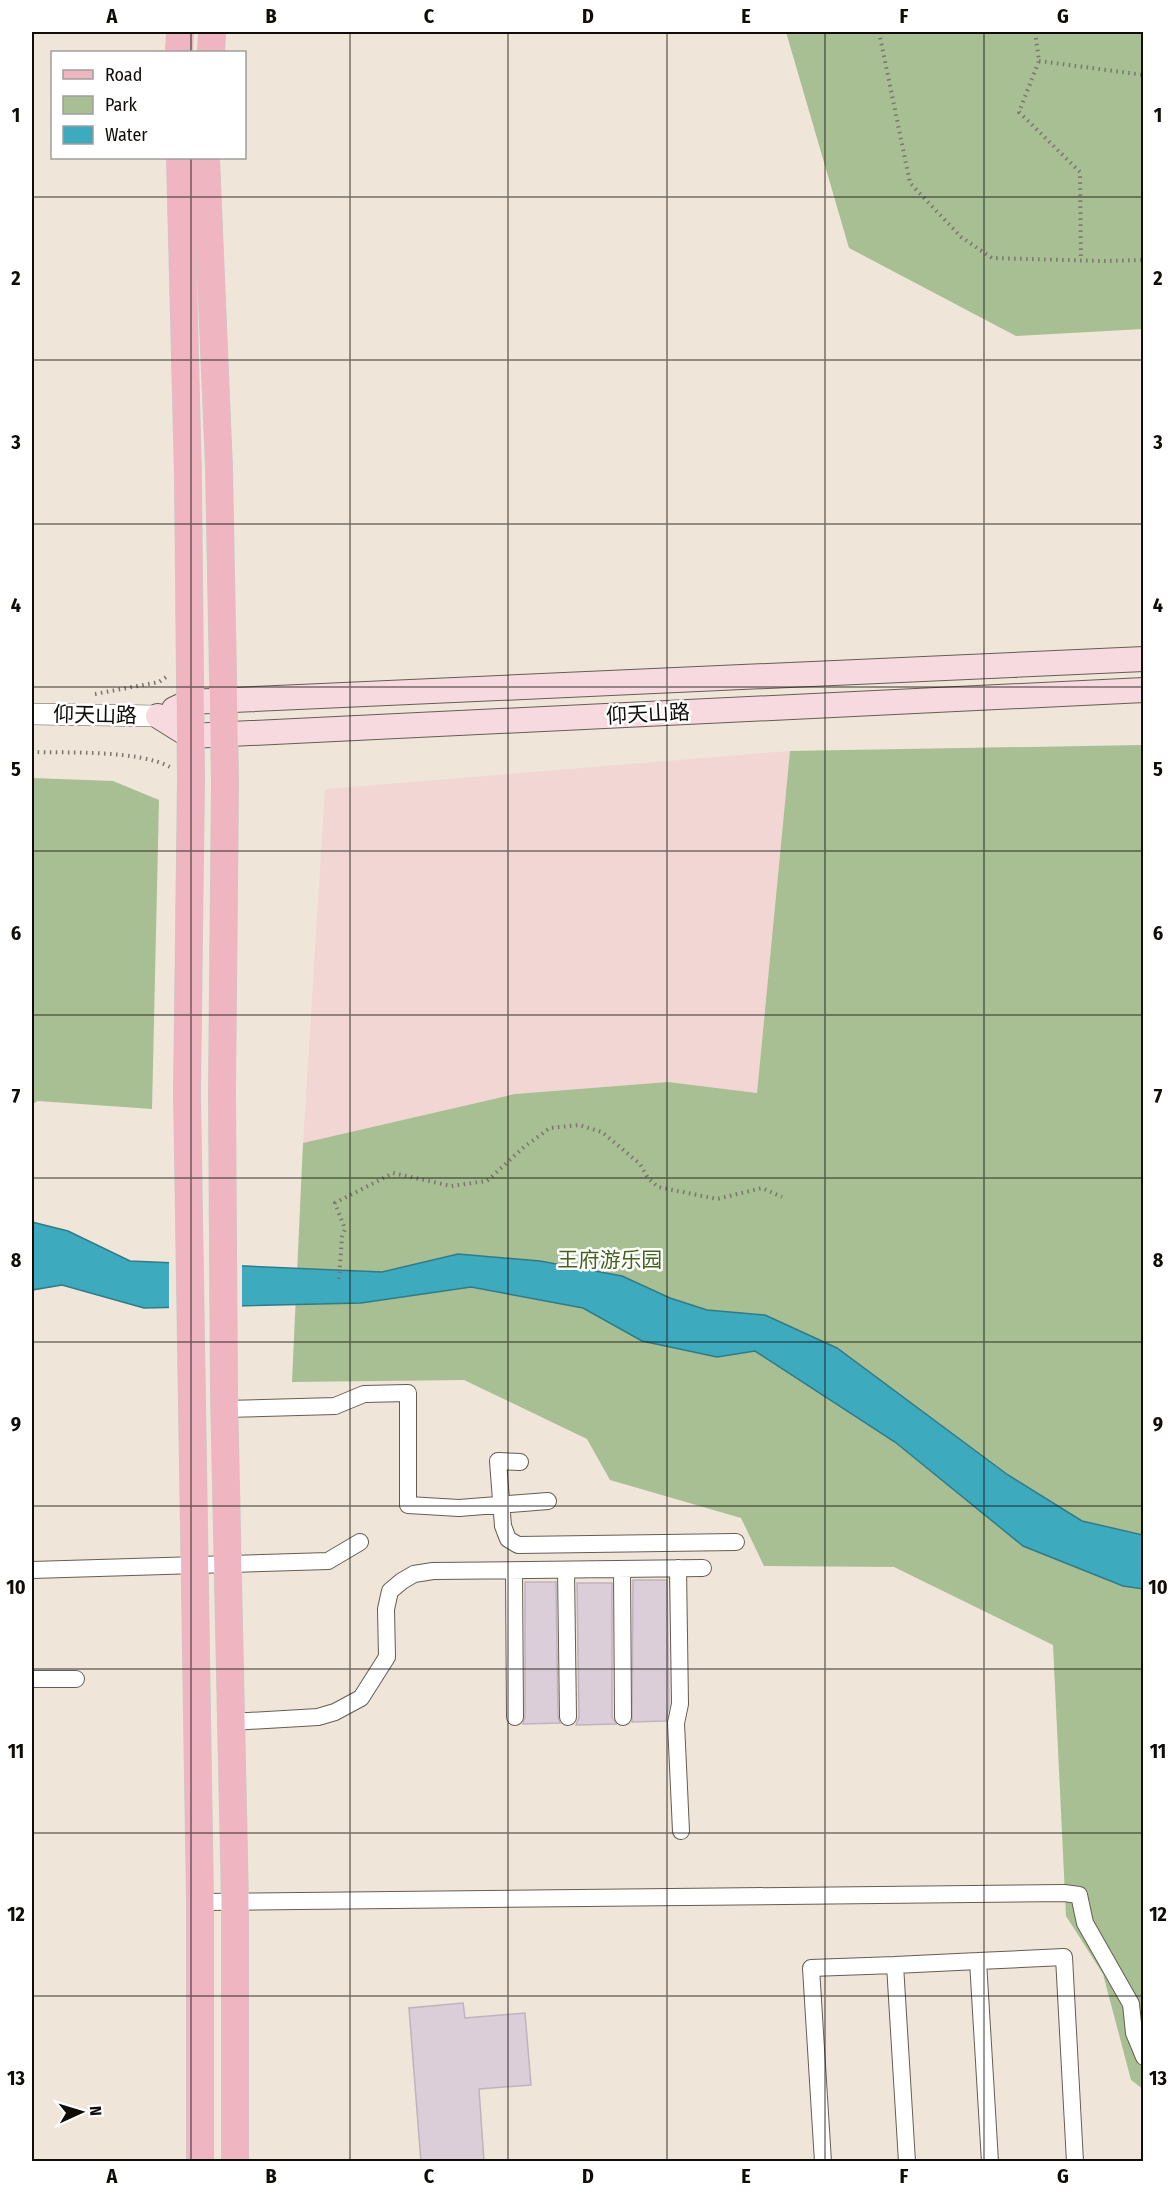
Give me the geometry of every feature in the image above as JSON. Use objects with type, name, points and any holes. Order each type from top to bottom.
[{"type":"main road","points":[[179,51],[180,32]]},
{"type":"main road","points":[[211,51],[212,32]]},
{"type":"main road","points":[[180,159],[188,477],[191,779],[187,1092],[190,1393],[200,1902],[200,2162]]},
{"type":"main road","points":[[206,159],[219,468],[224,735],[222,1092],[225,1401],[235,1903],[235,2162]]},
{"type":"main road","name":"仰天山路","points":[[158,716],[189,702],[1143,659]]},
{"type":"main road","name":"仰天山路","points":[[158,716],[190,736],[1143,690]]},
{"type":"street","name":"仰天山路","points":[[32,714],[158,716]]},
{"type":"street","points":[[225,1401],[335,1406],[364,1394],[408,1393],[408,1505],[459,1508],[548,1501]]},
{"type":"street","points":[[520,1462],[498,1461],[503,1526],[508,1539],[518,1545],[736,1542]]},
{"type":"street","points":[[32,1570],[328,1561],[360,1542]]},
{"type":"street","points":[[678,1568],[680,1704],[676,1723],[681,1831]]},
{"type":"street","points":[[232,1722],[318,1717],[335,1712],[361,1698],[387,1657],[386,1609],[390,1591],[414,1574],[433,1571],[703,1568]]},
{"type":"street","points":[[622,1569],[623,1717]]},
{"type":"street","points":[[566,1570],[568,1717]]},
{"type":"street","points":[[514,1571],[515,1717]]},
{"type":"street","points":[[32,1679],[76,1679]]},
{"type":"street","points":[[200,1902],[1041,1893],[1079,1895],[1085,1923],[1131,2004],[1134,2033],[1143,2056]]},
{"type":"street","points":[[823,2162],[812,1968],[1064,1957],[1075,2162]]},
{"type":"street","points":[[978,1961],[990,2162]]},
{"type":"street","points":[[895,1965],[907,2162]]},
{"type":"path","points":[[879,32],[909,183],[961,237],[992,258],[1143,260]]},
{"type":"path","points":[[1035,32],[1039,61],[1019,112],[1080,172],[1081,260]]},
{"type":"path","points":[[1039,61],[1143,75]]},
{"type":"path","points":[[91,695],[159,682],[189,661]]},
{"type":"path","points":[[32,752],[116,755],[162,763],[191,779]]},
{"type":"path","points":[[339,1279],[342,1237],[345,1230],[335,1203],[393,1173],[451,1186],[487,1181],[525,1146],[550,1128],[579,1125],[602,1132],[640,1164],[648,1178],[658,1187],[717,1199],[762,1188],[782,1197]]},
{"type":"shaded area","points":[[790,751],[757,1093],[668,1082],[515,1094],[303,1143],[325,789]]},
{"type":"green space","points":[[786,32],[1143,32],[1143,329],[1016,336],[849,248]]},
{"type":"green space","name":"王府游乐园","points":[[1143,745],[1143,2089],[1131,2080],[1103,1974],[1066,1916],[1053,1645],[894,1567],[764,1566],[741,1518],[610,1480],[587,1439],[464,1380],[292,1382],[303,1143],[515,1094],[668,1082],[757,1093],[790,751]]},
{"type":"green space","points":[[32,778],[113,781],[159,800],[152,1109],[38,1101],[32,1104]]},
{"type":"water","points":[[32,1222],[68,1231],[130,1261],[382,1272],[458,1254],[540,1261],[622,1276],[670,1298],[707,1310],[765,1315],[837,1348],[1008,1475],[1082,1521],[1143,1535],[1143,1589],[1123,1586],[1023,1546],[895,1442],[755,1351],[717,1357],[642,1341],[583,1308],[471,1287],[361,1303],[144,1308],[62,1285],[32,1290]]},
{"type":"pier","points":[[169,1260],[242,1263],[242,1309],[169,1311]]},
{"type":"building","points":[[633,1580],[667,1580],[669,1705],[666,1721],[632,1722]]},
{"type":"building","points":[[525,1582],[556,1582],[558,1717],[560,1723],[523,1724],[525,1717]]},
{"type":"building","points":[[577,1583],[612,1583],[612,1717],[616,1724],[576,1725],[579,1717]]},
{"type":"building","points":[[463,2003],[465,2018],[525,2013],[531,2085],[479,2089],[484,2162],[421,2162],[409,2008]]}]
